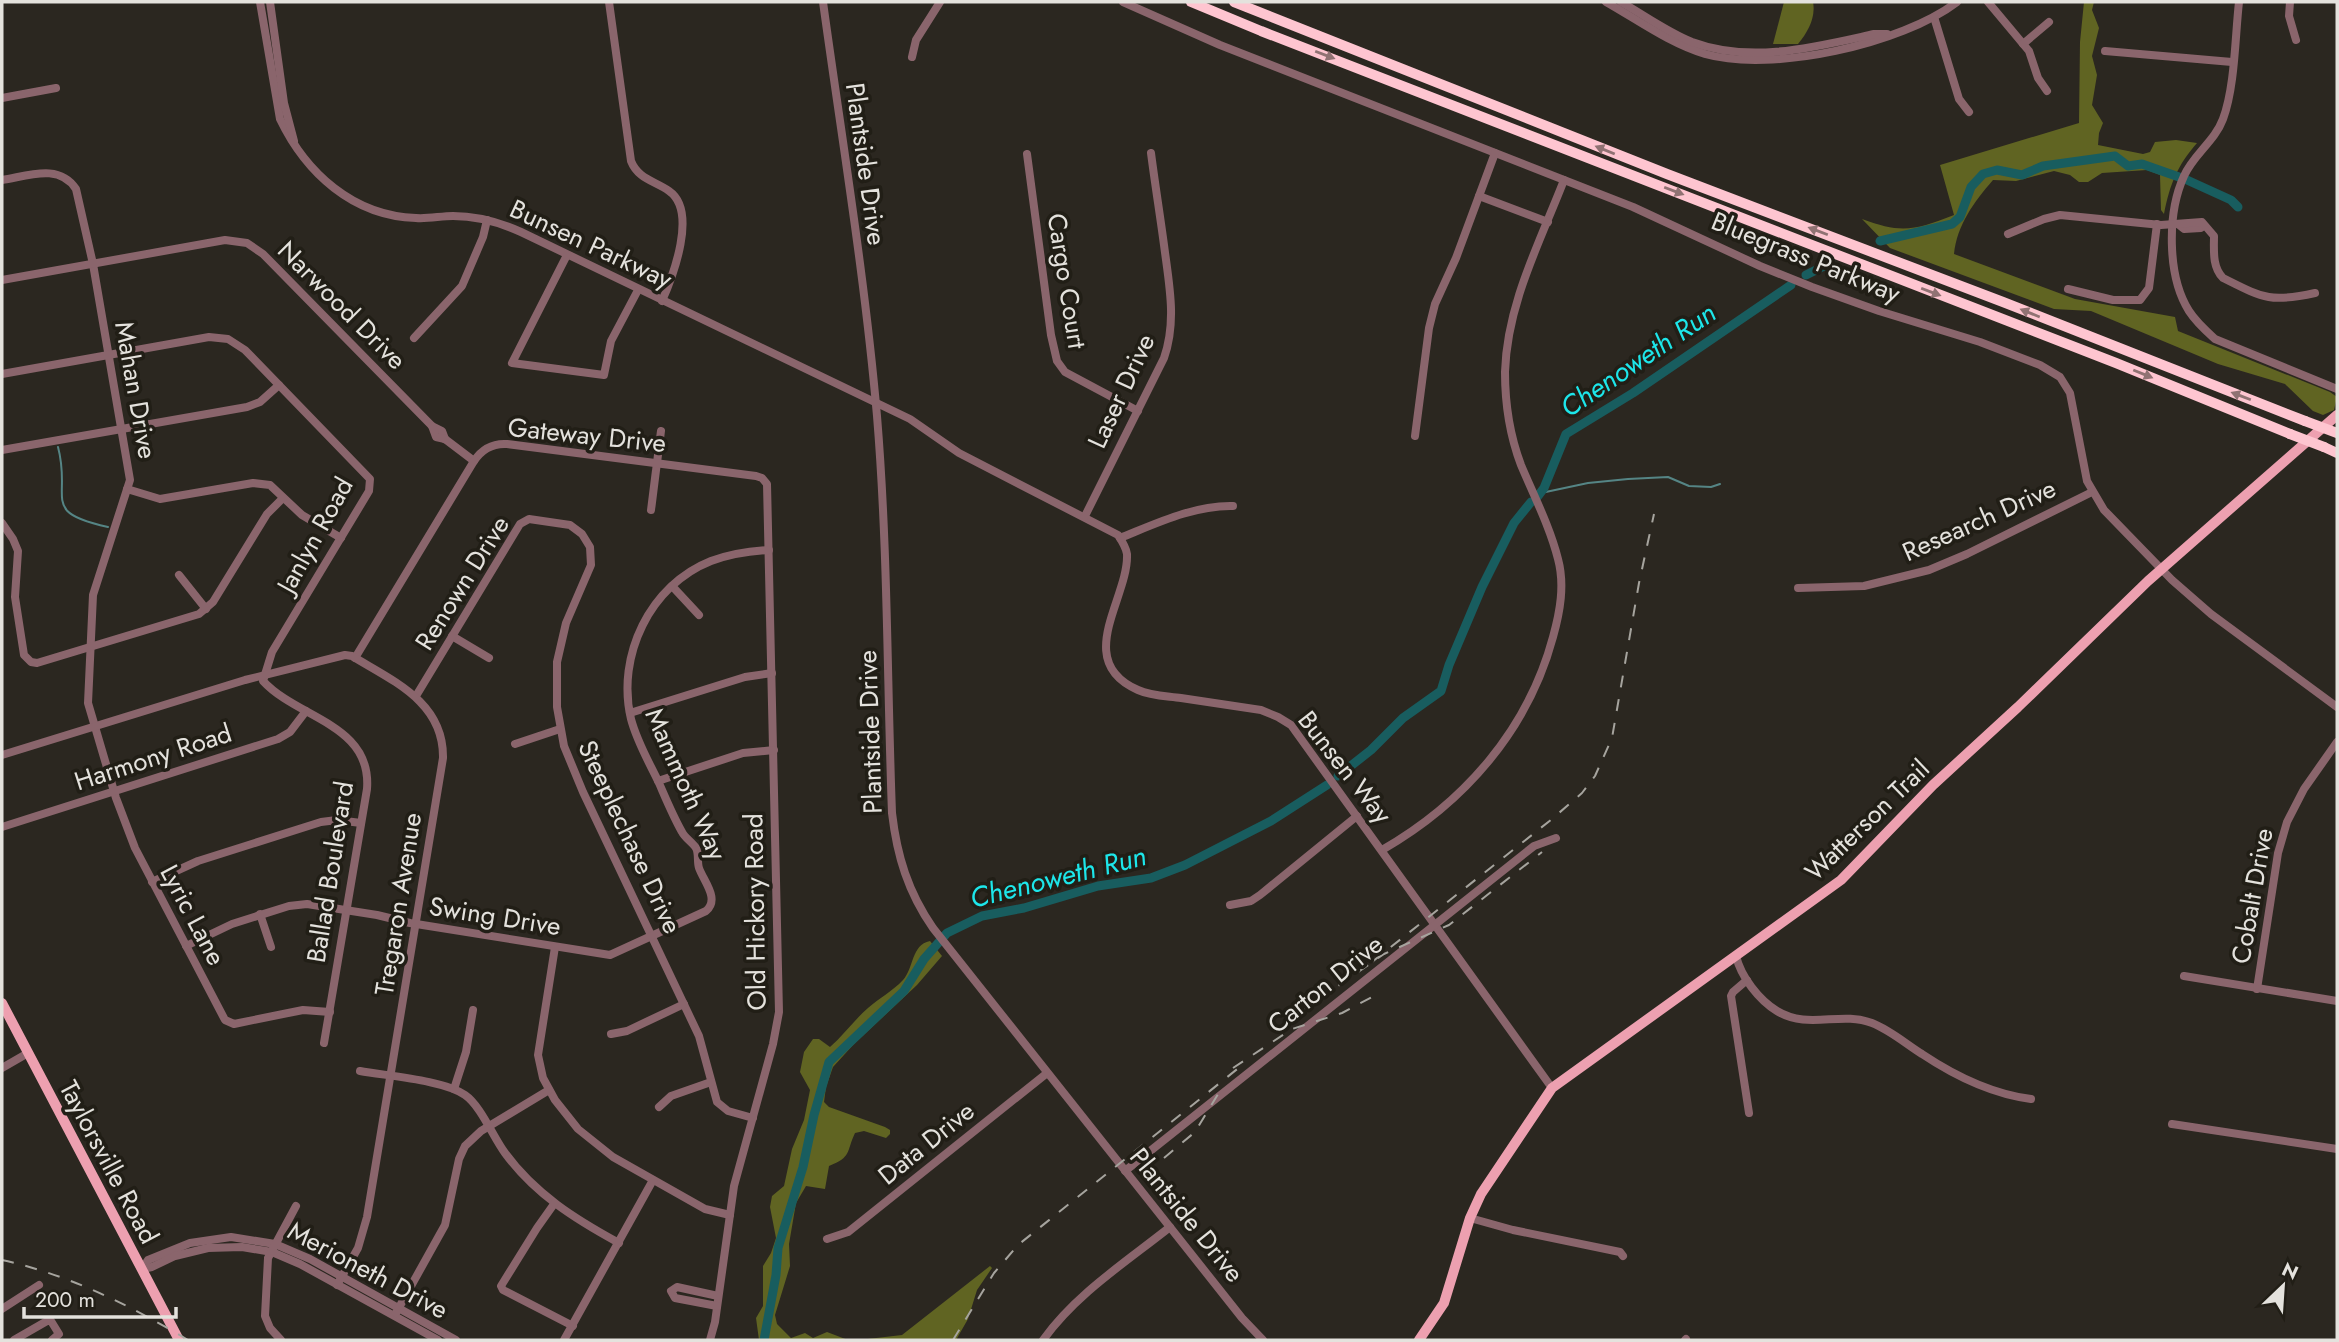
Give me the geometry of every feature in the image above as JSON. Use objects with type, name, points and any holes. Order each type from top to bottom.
[{"type":"highway","points":[[1191,2],[2116,363],[2337,453]]},
{"type":"highway","points":[[1234,2],[1667,174],[1992,297],[2337,433]]},
{"type":"main road","name":"Watterson Trail","points":[[1419,1340],[1444,1303],[1470,1218],[1481,1194],[1552,1088],[1824,893],[1854,868],[1950,769],[2162,568],[2337,415]]},
{"type":"main road","name":"Taylorsville Road","points":[[2,1003],[179,1340]]},
{"type":"street","name":"Bunsen Parkway","points":[[260,2],[280,119],[309,163],[333,189],[369,210],[400,217],[455,216],[487,220],[521,232],[875,403]]},
{"type":"street","name":"Bunsen Parkway","points":[[270,2],[284,103],[295,144]]},
{"type":"street","points":[[609,2],[631,161],[640,175],[675,196],[682,210],[677,264],[662,301]]},
{"type":"street","name":"Plantside Drive","points":[[822,2],[866,317],[875,403],[886,559],[891,798],[899,860],[911,892],[933,928],[1242,1318],[1263,1340]]},
{"type":"street","points":[[912,57],[916,40],[940,2]]},
{"type":"street","name":"Bluegrass Parkway","points":[[1123,2],[1220,45],[1633,207],[1812,287],[1980,342],[2050,370],[2063,381],[2070,393],[2084,470],[2092,492],[2104,510],[2211,614],[2337,707]]},
{"type":"street","points":[[1606,2],[1689,49],[1732,60],[1799,57],[1859,45],[1907,30],[1957,2]]},
{"type":"street","points":[[1621,2],[1684,38],[1732,52],[1779,52],[1874,34],[1890,34]]},
{"type":"street","points":[[1988,2],[2031,55],[2038,78],[2048,91]]},
{"type":"street","points":[[2239,2],[2224,117],[2212,139],[2185,174],[2175,202],[2176,279],[2184,302],[2199,324],[2214,339],[2337,389]]},
{"type":"street","points":[[2290,2],[2289,16],[2296,40]]},
{"type":"street","points":[[1934,17],[1959,99],[1969,112]]},
{"type":"street","points":[[2023,44],[2049,22]]},
{"type":"street","points":[[2105,51],[2232,62]]},
{"type":"street","points":[[2,98],[55,88]]},
{"type":"street","name":"Laser Drive","points":[[1085,516],[1164,358],[1172,320],[1151,153]]},
{"type":"street","points":[[1415,436],[1429,328],[1435,304],[1456,258],[1495,153]]},
{"type":"street","name":"Cargo Court","points":[[1027,155],[1051,335],[1057,360],[1069,376],[1138,411]]},
{"type":"street","name":"Mahan Drive","points":[[2,180],[48,172],[60,174],[71,181],[76,189],[93,264],[122,429],[129,472],[127,489],[93,595],[88,698],[94,726]]},
{"type":"street","points":[[1382,850],[1452,799],[1498,750],[1534,692],[1557,624],[1561,589],[1559,563],[1515,446],[1505,372],[1509,334],[1516,305],[1564,180]]},
{"type":"street","points":[[1479,196],[1548,222]]},
{"type":"street","points":[[2008,234],[2060,215],[2175,225],[2184,229],[2203,226],[2210,229],[2214,236],[2215,261],[2219,274],[2224,278],[2260,296],[2286,298],[2315,293]]},
{"type":"street","points":[[414,338],[462,286],[483,237],[487,220]]},
{"type":"street","points":[[2068,289],[2113,300],[2140,300],[2149,288],[2157,224]]},
{"type":"street","name":"Narwood Drive","points":[[2,280],[225,240],[247,243],[263,254],[432,426],[442,431],[445,439],[474,461]]},
{"type":"street","points":[[567,255],[512,363],[604,375],[611,341],[638,290]]},
{"type":"street","name":"Janlyn Road","points":[[2,374],[209,337],[225,338],[240,346],[370,480],[369,491],[272,652],[264,675]]},
{"type":"street","points":[[2,450],[251,406],[264,399],[279,385]]},
{"type":"street","points":[[875,403],[910,419],[959,453],[1109,528],[1120,538],[1186,514],[1216,506],[1233,506]]},
{"type":"street","points":[[651,510],[661,430]]},
{"type":"street","name":"Gateway Drive","points":[[355,658],[474,461],[495,444],[762,478]]},
{"type":"street","name":"Old Hickory Road","points":[[710,1340],[734,1186],[773,1044],[779,1012],[767,486],[762,478]]},
{"type":"street","points":[[127,489],[160,499],[260,482],[270,485],[302,515],[341,538]]},
{"type":"street","name":"Research Drive","points":[[1798,588],[1864,586],[1929,570],[1968,554],[2092,492]]},
{"type":"street","points":[[2,523],[13,538],[18,551],[15,597],[26,658],[37,663],[199,614],[213,602],[267,514],[283,498]]},
{"type":"street","name":"Renown Drive","points":[[416,696],[520,524],[529,519],[558,523]]},
{"type":"street","name":"Steeplechase Drive","points":[[558,523],[570,525],[582,534],[590,547],[592,560],[565,623],[556,682],[560,729],[570,762],[699,1035],[717,1102],[721,1107],[752,1118]]},
{"type":"street","name":"Bunsen Way","points":[[1120,538],[1127,554],[1126,563],[1107,629],[1106,642],[1109,659],[1118,675],[1137,690],[1149,694],[1261,710],[1278,716],[1296,730],[1552,1088]]},
{"type":"street","name":"Mammoth Way","points":[[711,906],[712,897],[699,868],[697,849],[683,834],[639,742],[630,713],[629,666],[635,642],[649,613],[672,586],[710,561],[728,555],[769,550]]},
{"type":"street","points":[[179,575],[206,609]]},
{"type":"street","points":[[672,586],[699,615]]},
{"type":"street","points":[[452,636],[489,658]]},
{"type":"street","points":[[2,755],[264,675],[345,655],[355,658]]},
{"type":"street","name":"Tregaron Avenue","points":[[340,1281],[364,1233],[443,751],[433,715],[416,696],[355,658]]},
{"type":"street","points":[[630,713],[746,677],[772,673]]},
{"type":"street","name":"Ballad Boulevard","points":[[264,675],[263,681],[270,690],[345,734],[362,756],[367,780],[324,1043]]},
{"type":"street","name":"Harmony Road","points":[[2,827],[278,739],[294,729],[306,711]]},
{"type":"street","name":"Lyric Lane","points":[[94,726],[135,848],[224,1017],[229,1023],[237,1024],[303,1010],[330,1012]]},
{"type":"street","points":[[515,744],[560,729]]},
{"type":"street","name":"Cobalt Drive","points":[[2257,989],[2278,853],[2287,822],[2304,789],[2337,742]]},
{"type":"street","points":[[658,781],[743,752],[774,750]]},
{"type":"street","points":[[1230,905],[1251,901],[1260,895],[1357,816]]},
{"type":"street","points":[[152,883],[198,861],[321,822],[337,820],[361,823]]},
{"type":"street","name":"Carton Drive","points":[[1125,1171],[1534,846],[1556,838]]},
{"type":"street","name":"Swing Drive","points":[[186,946],[218,929],[296,904],[347,910],[415,924],[610,955],[653,937],[711,906]]},
{"type":"street","points":[[260,914],[271,947]]},
{"type":"street","points":[[555,947],[538,1051],[540,1068],[549,1090],[566,1116],[593,1143],[705,1209],[730,1215]]},
{"type":"street","points":[[1736,956],[1747,980],[1768,1004],[1783,1014],[1803,1021],[1842,1019],[1874,1024],[1961,1076],[1994,1090],[2031,1099]]},
{"type":"street","points":[[2184,976],[2337,1001]]},
{"type":"street","points":[[1747,980],[1731,996],[1749,1113]]},
{"type":"street","points":[[611,1034],[627,1031],[684,1004]]},
{"type":"street","points":[[454,1089],[466,1052],[473,1010]]},
{"type":"street","points":[[2,1068],[28,1053]]},
{"type":"street","points":[[360,1071],[454,1089],[469,1099],[515,1166],[554,1204],[619,1243]]},
{"type":"street","name":"Data Drive","points":[[827,1240],[855,1227],[1047,1073]]},
{"type":"street","points":[[659,1107],[671,1096],[711,1082]]},
{"type":"street","points":[[438,1340],[396,1312],[445,1225],[462,1150],[472,1137],[487,1126],[549,1090]]},
{"type":"street","points":[[2172,1124],[2337,1149]]},
{"type":"street","points":[[564,1340],[653,1180]]},
{"type":"street","points":[[554,1204],[501,1286],[503,1290],[514,1293],[573,1326]]},
{"type":"street","points":[[281,1340],[270,1328],[265,1316],[268,1258],[296,1206]]},
{"type":"street","points":[[1470,1218],[1513,1230],[1620,1252],[1623,1256]]},
{"type":"street","points":[[1042,1340],[1080,1298],[1170,1227]]},
{"type":"street","name":"Merioneth Drive","points":[[142,1269],[148,1260],[190,1243],[231,1237],[274,1248],[290,1249],[396,1312],[456,1340]]},
{"type":"street","points":[[2,1309],[39,1285]]},
{"type":"street","points":[[717,1306],[675,1298],[671,1291],[677,1287],[718,1296]]},
{"type":"street","points":[[14,1340],[51,1321],[59,1334],[52,1340]]},
{"type":"green space","points":[[1784,2],[1813,2],[1810,24],[1798,44],[1773,44]]},
{"type":"green space","points":[[2084,2],[2094,2],[2092,10],[2099,28],[2092,56],[2097,75],[2092,105],[2103,123],[2098,145],[2143,154],[2150,152],[2155,142],[2176,140],[2197,143],[2175,176],[2164,214],[2161,210],[2160,175],[2147,170],[2102,173],[2088,182],[2079,182],[2070,175],[2054,171],[2016,181],[1993,180],[1968,214],[1959,233],[1954,254],[2075,299],[2175,317],[2178,331],[2330,392],[2337,397],[2334,410],[2323,415],[2313,411],[2285,384],[2218,364],[2091,311],[2054,309],[1890,248],[1862,219],[1888,227],[1908,228],[1954,215],[1940,165],[2079,123],[2080,42]]},
{"type":"green space","points":[[930,941],[942,956],[917,985],[833,1067],[826,1087],[824,1102],[829,1107],[885,1127],[890,1130],[890,1134],[886,1138],[864,1131],[855,1133],[845,1157],[829,1166],[825,1189],[806,1186],[796,1203],[789,1244],[790,1266],[775,1315],[777,1324],[791,1338],[805,1333],[813,1338],[827,1332],[848,1340],[759,1340],[756,1318],[763,1306],[763,1266],[776,1238],[770,1207],[772,1196],[784,1186],[810,1090],[800,1072],[804,1052],[813,1039],[819,1039],[830,1047],[863,1012],[903,980],[919,947]]},
{"type":"green space","points":[[990,1266],[992,1268],[977,1290],[968,1319],[956,1340],[859,1340],[902,1335]]},
{"type":"waterway","name":"Chenoweth Run","points":[[1880,241],[1952,224],[1960,217],[1971,187],[1983,174],[1997,170],[2022,175],[2043,166],[2115,156],[2128,166],[2142,164],[2179,177]]},
{"type":"waterway","name":"Chenoweth Run","points":[[2187,180],[2231,200],[2238,207]]},
{"type":"waterway","name":"Chenoweth Run","points":[[1806,275],[1828,264]]},
{"type":"waterway","name":"Chenoweth Run","points":[[1538,496],[1544,488],[1566,434],[1633,393],[1791,285]]},
{"type":"waterway","points":[[58,447],[62,501],[66,509],[73,515],[108,527]]},
{"type":"waterway","points":[[1541,493],[1588,483],[1628,479],[1668,477],[1689,486],[1711,487],[1720,484]]},
{"type":"waterway","name":"Chenoweth Run","points":[[1338,776],[1371,750],[1403,718],[1441,691],[1482,587],[1514,523],[1531,502]]},
{"type":"waterway","name":"Chenoweth Run","points":[[764,1340],[778,1248],[803,1167],[829,1062],[904,991],[924,959],[947,933],[982,916],[1024,908],[1098,886],[1151,878],[1185,865],[1271,821],[1327,785]]},
{"type":"railway","points":[[1372,962],[1552,819],[1582,793],[1595,776],[1612,738],[1654,514]]},
{"type":"railway","points":[[1299,1013],[1384,954],[1449,925],[1542,852]]},
{"type":"railway","points":[[1233,1068],[1292,1029],[1342,1013],[1372,997]]},
{"type":"railway","points":[[953,1340],[994,1273],[1018,1245],[1241,1066]]},
{"type":"railway","points":[[1164,1158],[1195,1132],[1223,1086]]},
{"type":"railway","points":[[2,1260],[27,1266],[98,1292],[188,1340]]}]
